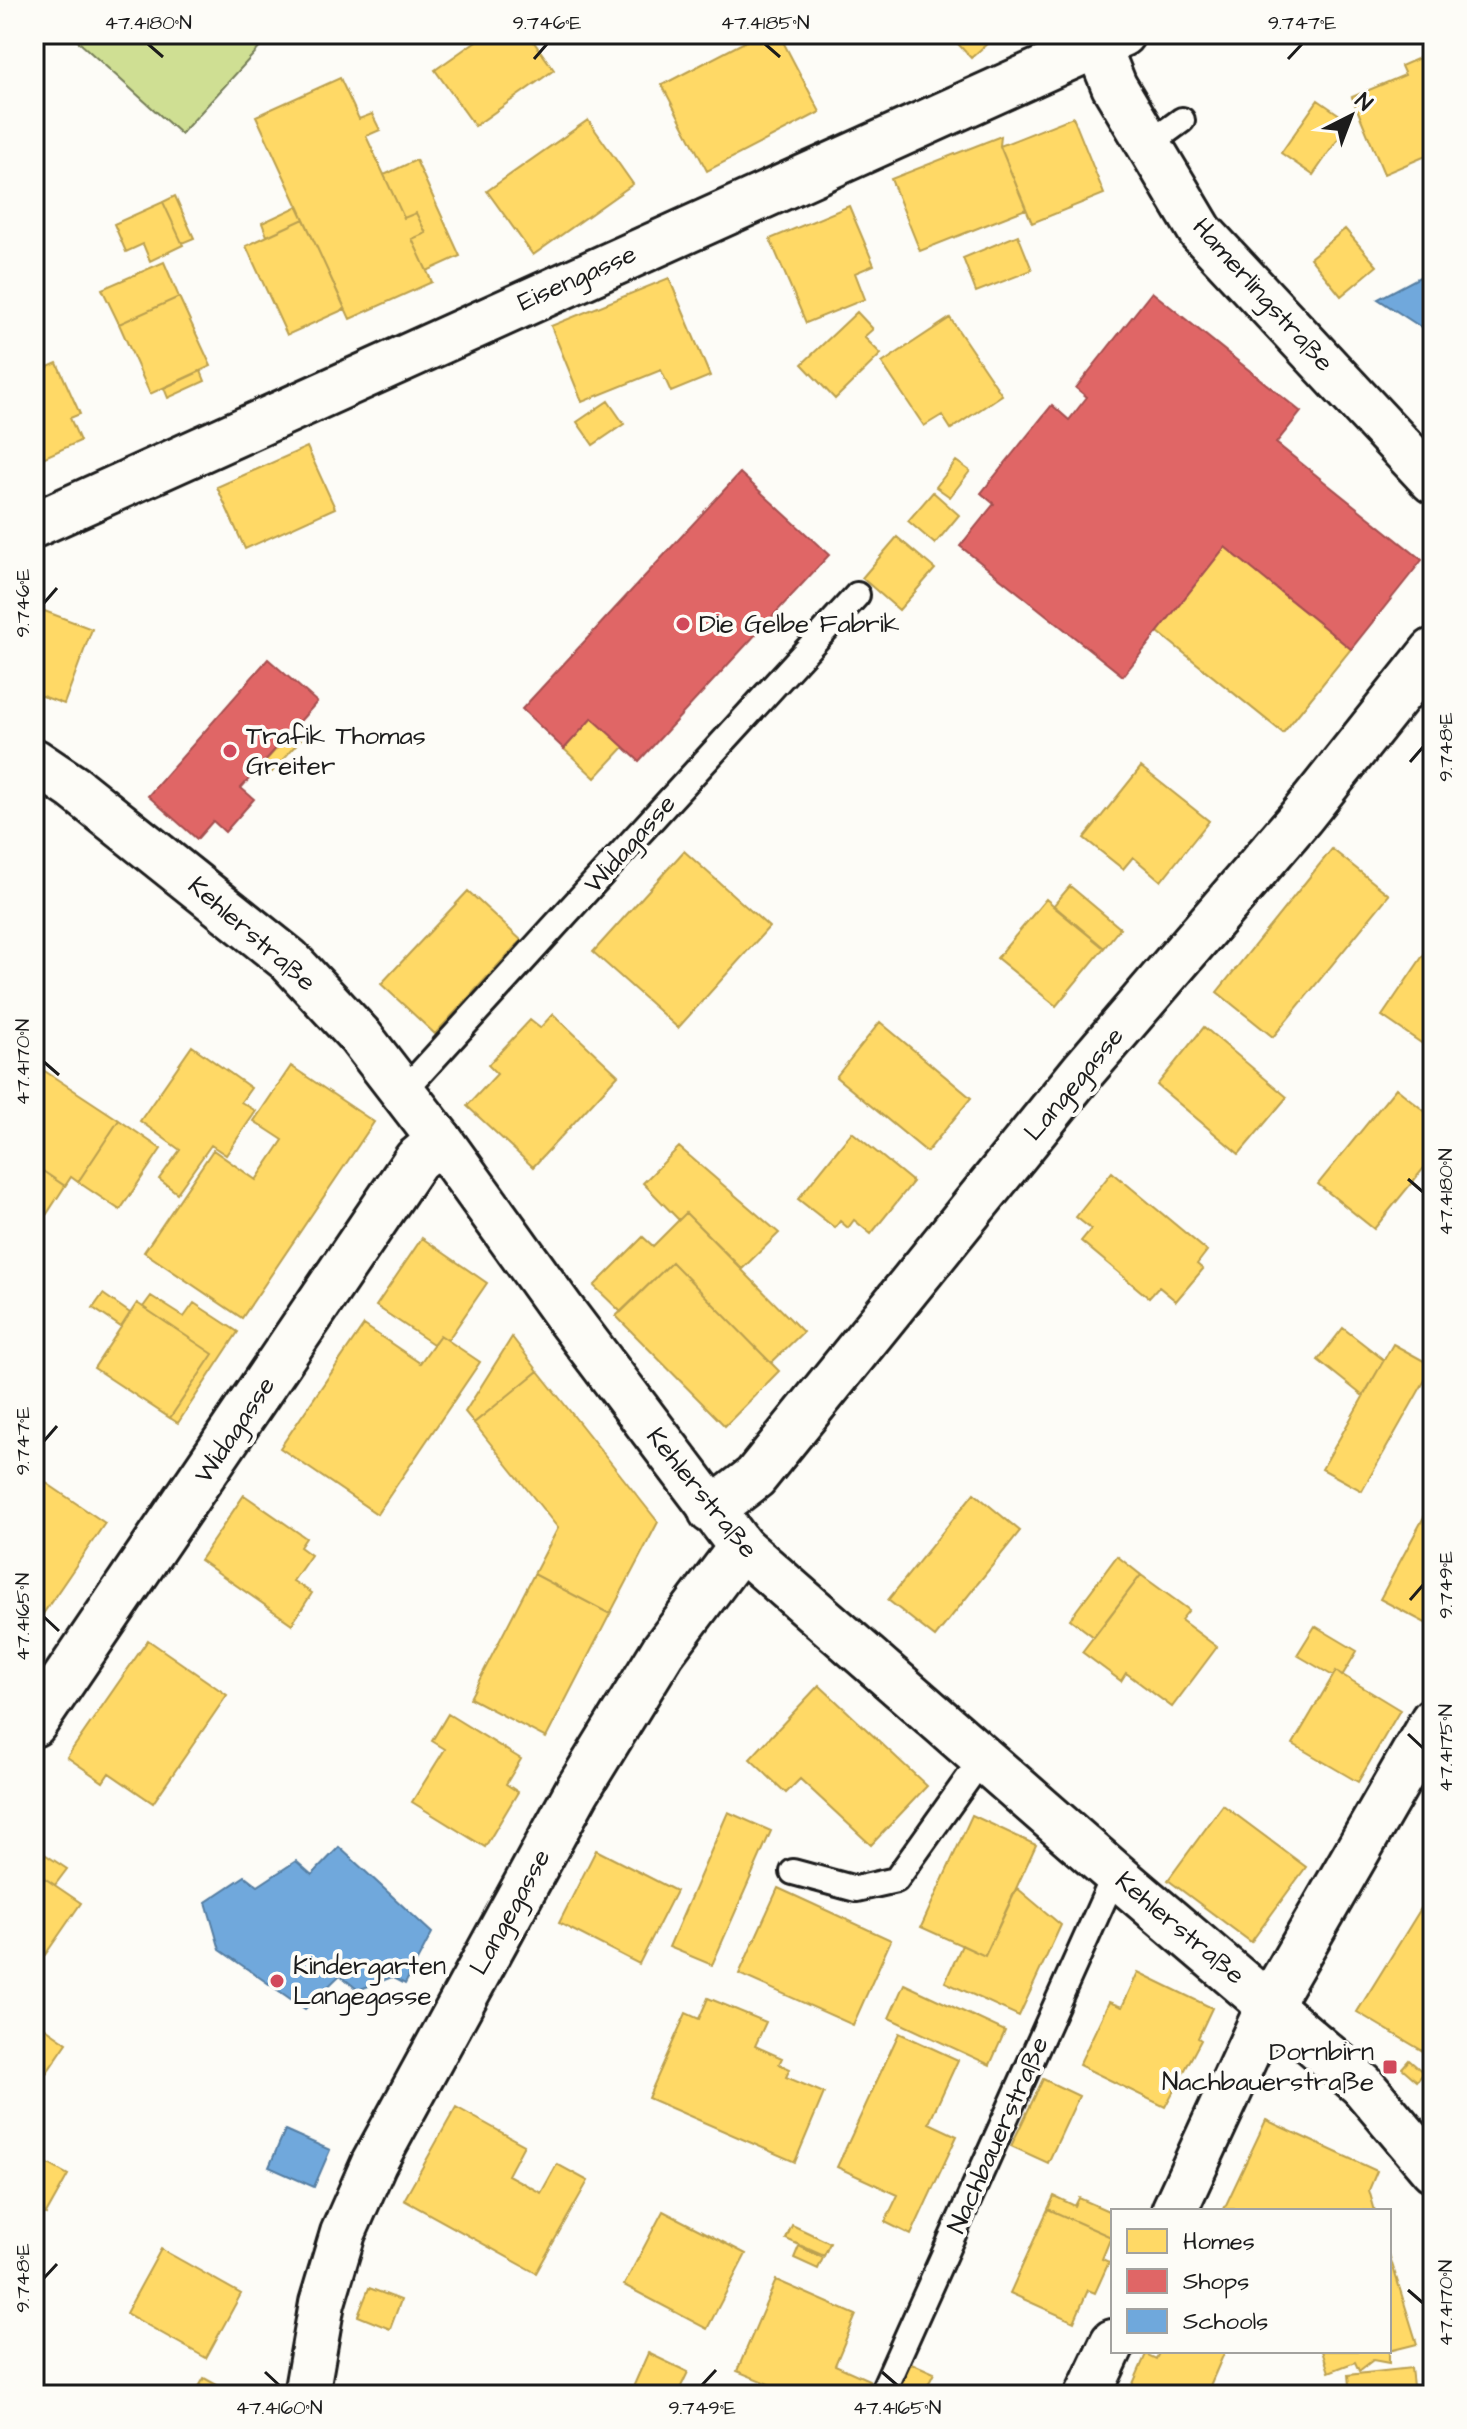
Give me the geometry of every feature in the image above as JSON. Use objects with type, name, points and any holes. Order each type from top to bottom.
[{"type":"street","name":"Hamerlingstraße","points":[[1110,40],[1114,86],[1165,132],[1201,232],[1433,481]]},
{"type":"street","name":"Eisengasse","points":[[34,525],[1110,40]]},
{"type":"street","name":"Langegasse","points":[[711,1511],[755,1477],[1083,1071],[1301,817],[1433,651]]},
{"type":"street","name":"Kehlerstraße","points":[[34,761],[108,814],[289,960],[359,1035],[440,1140],[711,1511],[741,1547],[982,1759],[1362,2085],[1433,2169]]},
{"type":"street","name":"Widagasse","points":[[34,1724],[416,1160],[440,1140]]},
{"type":"street","name":"Langegasse","points":[[306,2395],[322,2303],[343,2233],[437,2045],[577,1791],[663,1651],[741,1547]]},
{"type":"street","points":[[1175,2209],[1270,2003],[1433,1720]]},
{"type":"street","points":[[1088,2395],[1111,2346]]},
{"type":"lane","name":"Widagasse","points":[[403,1092],[857,595]]},
{"type":"lane","points":[[793,1872],[856,1889],[896,1880],[982,1759]]},
{"type":"lane","name":"Nachbauerstraße","points":[[881,2395],[1115,1874]]},
{"type":"green space","points":[[70,34],[272,34],[181,134]]},
{"type":"building: Homes","points":[[486,34],[528,34],[554,70],[475,126],[435,70]]},
{"type":"building: Homes","points":[[760,34],[779,34],[820,112],[707,171],[662,85]]},
{"type":"building: Homes","points":[[949,34],[998,34],[971,58]]},
{"type":"building: Homes","points":[[1433,52],[1433,153],[1384,174],[1352,97],[1405,75],[1401,66]]},
{"type":"building: Homes","points":[[340,78],[359,119],[372,114],[380,130],[366,136],[404,218],[416,213],[426,233],[412,239],[432,282],[350,319],[256,116]]},
{"type":"building: Homes","points":[[1318,100],[1350,122],[1313,175],[1281,153]]},
{"type":"building: Homes","points":[[1073,117],[1104,194],[1032,223],[1000,146]]},
{"type":"building: Homes","points":[[588,120],[633,184],[533,255],[487,191]]},
{"type":"building: Homes","points":[[1001,136],[1000,146],[1026,209],[920,251],[891,179]]},
{"type":"building: Homes","points":[[416,160],[460,256],[427,271],[412,239],[426,233],[416,213],[404,218],[384,175]]},
{"type":"building: Homes","points":[[175,196],[194,238],[182,243],[163,202]]},
{"type":"building: Homes","points":[[163,202],[183,245],[150,261],[143,244],[126,252],[114,224]]},
{"type":"building: Homes","points":[[298,206],[304,219],[267,236],[262,223]]},
{"type":"building: Homes","points":[[849,206],[874,265],[855,273],[865,299],[806,323],[770,239]]},
{"type":"building: Homes","points":[[304,219],[345,309],[287,335],[246,246]]},
{"type":"building: Homes","points":[[1345,229],[1377,266],[1341,296],[1310,258]]},
{"type":"building: Homes","points":[[1018,235],[1032,270],[976,292],[963,258]]},
{"type":"building: Homes","points":[[164,262],[179,297],[119,324],[102,289]]},
{"type":"building: Homes","points":[[669,278],[710,376],[671,392],[661,370],[582,402],[551,326]]},
{"type":"building: Homes","points":[[179,297],[211,366],[150,394],[119,324]]},
{"type":"building: Homes","points":[[857,312],[873,329],[864,337],[881,354],[835,399],[802,364]]},
{"type":"building: Homes","points":[[950,318],[1002,395],[951,429],[942,415],[924,426],[882,363]]},
{"type":"building: Homes","points":[[57,363],[80,414],[70,418],[80,441],[34,462],[34,373]]},
{"type":"building: Homes","points":[[201,371],[205,381],[168,398],[164,388]]},
{"type":"building: Homes","points":[[608,401],[624,424],[593,445],[577,422]]},
{"type":"building: Homes","points":[[307,447],[335,508],[245,549],[217,487]]},
{"type":"building: Homes","points":[[956,461],[970,471],[950,497],[936,487]]},
{"type":"building: Homes","points":[[933,492],[959,515],[935,544],[908,521]]},
{"type":"building: Homes","points":[[897,537],[935,569],[899,610],[862,578]]},
{"type":"building: Homes","points":[[1225,547],[1351,649],[1283,733],[1158,632]]},
{"type":"building: Homes","points":[[34,607],[92,629],[64,704],[34,693]]},
{"type":"building: Homes","points":[[592,718],[624,747],[595,778],[564,749]]},
{"type":"building: Homes","points":[[289,735],[301,739],[272,772],[259,768]]},
{"type":"building: Homes","points":[[1141,767],[1209,821],[1161,881],[1133,857],[1123,869],[1084,838]]},
{"type":"building: Homes","points":[[1332,849],[1389,895],[1273,1037],[1217,992]]},
{"type":"building: Homes","points":[[684,851],[769,927],[678,1028],[593,952]]},
{"type":"building: Homes","points":[[1070,886],[1120,928],[1104,948],[1053,906]]},
{"type":"building: Homes","points":[[468,891],[521,940],[435,1034],[381,984]]},
{"type":"building: Homes","points":[[1046,899],[1104,948],[1056,1006],[997,958]]},
{"type":"building: Homes","points":[[1433,941],[1433,1051],[1382,1016]]},
{"type":"building: Homes","points":[[553,1014],[618,1075],[533,1167],[467,1106],[497,1074],[488,1065],[530,1020],[540,1028]]},
{"type":"building: Homes","points":[[880,1022],[971,1098],[927,1152],[836,1077]]},
{"type":"building: Homes","points":[[1204,1027],[1287,1097],[1239,1154],[1157,1085]]},
{"type":"building: Homes","points":[[192,1046],[251,1088],[241,1102],[256,1111],[226,1155],[211,1145],[177,1193],[159,1179],[180,1150],[140,1121]]},
{"type":"building: Homes","points":[[34,1064],[119,1120],[78,1182],[71,1177],[65,1186],[34,1165]]},
{"type":"building: Homes","points":[[291,1066],[374,1122],[242,1318],[144,1252],[213,1150],[256,1180],[283,1140],[254,1121]]},
{"type":"building: Homes","points":[[1396,1088],[1433,1118],[1433,1157],[1374,1229],[1318,1184]]},
{"type":"building: Homes","points":[[119,1120],[161,1149],[120,1210],[78,1182]]},
{"type":"building: Homes","points":[[852,1132],[913,1182],[871,1234],[854,1220],[848,1228],[840,1221],[835,1228],[798,1199]]},
{"type":"building: Homes","points":[[679,1147],[779,1233],[742,1269],[686,1213],[679,1220],[643,1183]]},
{"type":"building: Homes","points":[[34,1165],[65,1186],[41,1223],[34,1218]]},
{"type":"building: Homes","points":[[1112,1172],[1207,1251],[1197,1264],[1203,1269],[1176,1301],[1159,1287],[1149,1298],[1081,1241],[1091,1229],[1076,1217]]},
{"type":"building: Homes","points":[[686,1213],[803,1332],[771,1363],[672,1262],[621,1312],[594,1286],[643,1237],[653,1246]]},
{"type":"building: Homes","points":[[422,1238],[487,1283],[448,1340],[440,1335],[433,1344],[376,1306]]},
{"type":"building: Homes","points":[[672,1262],[779,1371],[725,1426],[616,1316]]},
{"type":"building: Homes","points":[[103,1294],[130,1313],[121,1327],[93,1308]]},
{"type":"building: Homes","points":[[151,1296],[184,1317],[194,1303],[238,1332],[178,1423],[170,1418],[213,1354],[143,1307]]},
{"type":"building: Homes","points":[[137,1303],[213,1354],[170,1418],[94,1368]]},
{"type":"building: Homes","points":[[364,1325],[420,1363],[440,1335],[480,1362],[377,1514],[280,1448]]},
{"type":"building: Homes","points":[[1343,1328],[1384,1360],[1363,1396],[1318,1360]]},
{"type":"building: Homes","points":[[512,1337],[538,1371],[474,1423],[465,1412]]},
{"type":"building: Homes","points":[[1393,1344],[1433,1366],[1362,1491],[1322,1469]]},
{"type":"building: Homes","points":[[538,1371],[658,1522],[610,1614],[534,1574],[558,1528],[474,1423]]},
{"type":"building: Homes","points":[[39,1478],[105,1523],[34,1627],[34,1486]]},
{"type":"building: Homes","points":[[974,1493],[1020,1531],[935,1637],[888,1600]]},
{"type":"building: Homes","points":[[244,1495],[306,1538],[300,1547],[311,1555],[293,1581],[312,1593],[292,1624],[200,1560]]},
{"type":"building: Homes","points":[[1433,1500],[1433,1627],[1380,1599]]},
{"type":"building: Homes","points":[[1117,1556],[1141,1575],[1094,1637],[1070,1619]]},
{"type":"building: Homes","points":[[534,1574],[610,1614],[546,1738],[470,1698]]},
{"type":"building: Homes","points":[[1141,1575],[1189,1610],[1181,1620],[1217,1647],[1172,1707],[1126,1673],[1121,1681],[1082,1652]]},
{"type":"building: Homes","points":[[1315,1626],[1357,1651],[1342,1676],[1336,1671],[1333,1676],[1297,1655]]},
{"type":"building: Homes","points":[[148,1640],[227,1695],[153,1803],[109,1773],[103,1782],[67,1757]]},
{"type":"building: Homes","points":[[1336,1671],[1400,1710],[1358,1782],[1293,1744]]},
{"type":"building: Homes","points":[[819,1685],[927,1786],[871,1845],[800,1779],[786,1793],[750,1759]]},
{"type":"building: Homes","points":[[448,1714],[521,1759],[506,1784],[518,1792],[485,1847],[412,1802],[445,1749],[432,1741]]},
{"type":"building: Homes","points":[[1223,1805],[1306,1867],[1251,1942],[1168,1880]]},
{"type":"building: Homes","points":[[728,1812],[771,1831],[712,1965],[669,1947]]},
{"type":"building: Homes","points":[[972,1815],[1036,1845],[985,1956],[921,1927]]},
{"type":"building: Homes","points":[[34,1847],[67,1869],[55,1885],[34,1871]]},
{"type":"building: Homes","points":[[596,1850],[676,1891],[639,1964],[559,1923]]},
{"type":"building: Homes","points":[[34,1871],[81,1903],[45,1955],[34,1948]]},
{"type":"building: Homes","points":[[778,1888],[891,1940],[853,2025],[739,1974]]},
{"type":"building: Homes","points":[[1017,1888],[1061,1925],[1019,2016],[945,1982],[962,1945],[985,1956]]},
{"type":"building: Homes","points":[[1433,1889],[1433,2057],[1357,2012]]},
{"type":"building: Homes","points":[[1138,1972],[1212,2008],[1198,2038],[1201,2040],[1165,2107],[1079,2065],[1109,2002],[1122,2007]]},
{"type":"building: Homes","points":[[904,1984],[1005,2031],[990,2065],[889,2018]]},
{"type":"building: Homes","points":[[708,1998],[766,2022],[755,2046],[782,2058],[779,2064],[790,2069],[786,2077],[824,2093],[795,2162],[648,2098],[686,2013],[699,2019]]},
{"type":"building: Homes","points":[[34,2020],[67,2043],[34,2091]]},
{"type":"building: Homes","points":[[899,2033],[958,2060],[929,2123],[957,2136],[911,2235],[885,2222],[898,2195],[837,2167]]},
{"type":"building: Homes","points":[[1409,2060],[1424,2073],[1417,2081],[1402,2068]]},
{"type":"building: Homes","points":[[1043,2079],[1079,2096],[1048,2163],[1011,2146]]},
{"type":"building: Homes","points":[[456,2107],[524,2145],[508,2175],[541,2193],[557,2164],[588,2181],[536,2273],[404,2200]]},
{"type":"building: Homes","points":[[1266,2120],[1377,2171],[1369,2190],[1374,2209],[1224,2209]]},
{"type":"building: Homes","points":[[34,2156],[68,2175],[46,2214],[34,2207]]},
{"type":"building: Homes","points":[[1054,2196],[1075,2206],[1079,2198],[1111,2212],[1111,2237],[1048,2209]]},
{"type":"building: Homes","points":[[1048,2209],[1111,2237],[1102,2259],[1109,2262],[1095,2293],[1088,2290],[1074,2322],[1010,2293]]},
{"type":"building: Homes","points":[[663,2211],[746,2254],[707,2329],[624,2285]]},
{"type":"building: Homes","points":[[792,2225],[830,2243],[824,2256],[786,2239]]},
{"type":"building: Homes","points":[[799,2246],[823,2258],[818,2269],[794,2258]]},
{"type":"building: Homes","points":[[161,2249],[241,2294],[206,2358],[126,2313]]},
{"type":"building: Homes","points":[[1391,2260],[1417,2344],[1391,2350]]},
{"type":"building: Homes","points":[[776,2280],[856,2315],[835,2365],[869,2380],[862,2395],[772,2395],[776,2387],[737,2371]]},
{"type":"building: Homes","points":[[369,2288],[401,2300],[390,2329],[358,2316]]},
{"type":"building: Homes","points":[[648,2353],[688,2372],[677,2395],[630,2394]]},
{"type":"building: Homes","points":[[1159,2353],[1224,2353],[1206,2395],[1128,2395],[1146,2354],[1156,2359]]},
{"type":"building: Homes","points":[[1323,2353],[1389,2353],[1389,2363],[1373,2360],[1359,2371],[1355,2362],[1329,2372]]},
{"type":"building: Homes","points":[[909,2362],[934,2373],[923,2395],[894,2395]]},
{"type":"building: Homes","points":[[1411,2368],[1414,2395],[1350,2395],[1348,2375]]},
{"type":"building: Homes","points":[[204,2378],[235,2395],[194,2395]]},
{"type":"building: Shops","points":[[1152,292],[1301,412],[1276,443],[1422,560],[1351,649],[1225,547],[1123,676],[960,546],[994,504],[981,493],[1052,405],[1069,420],[1087,397],[1076,388]]},
{"type":"building: Shops","name":"Die Gelbe Fabrik","points":[[740,473],[829,555],[639,761],[592,718],[564,749],[522,709]]},
{"type":"building: Shops","name":"Trafik Thomas Greiter","points":[[268,659],[317,702],[241,788],[254,799],[225,832],[213,821],[197,839],[148,796]]},
{"type":"building: Schools","points":[[1433,270],[1433,335],[1378,299]]},
{"type":"building: Schools","points":[[339,1847],[432,1933],[405,1984],[392,1977],[358,1990],[340,1975],[305,2009],[220,1950],[206,1902],[245,1876],[258,1886],[296,1861],[312,1875]]},
{"type":"building: Schools","points":[[285,2130],[330,2150],[314,2187],[269,2167]]},
{"type":"place","name":"Die Gelbe Fabrik","points":[[683,624]]},
{"type":"place","name":"Trafik Thomas Greiter","points":[[230,751]]},
{"type":"place","name":"Kindergarten Langegasse","points":[[277,1981]]},
{"type":"place","name":"Dornbirn Nachbauerstraße","points":[[1390,2067]]}]
